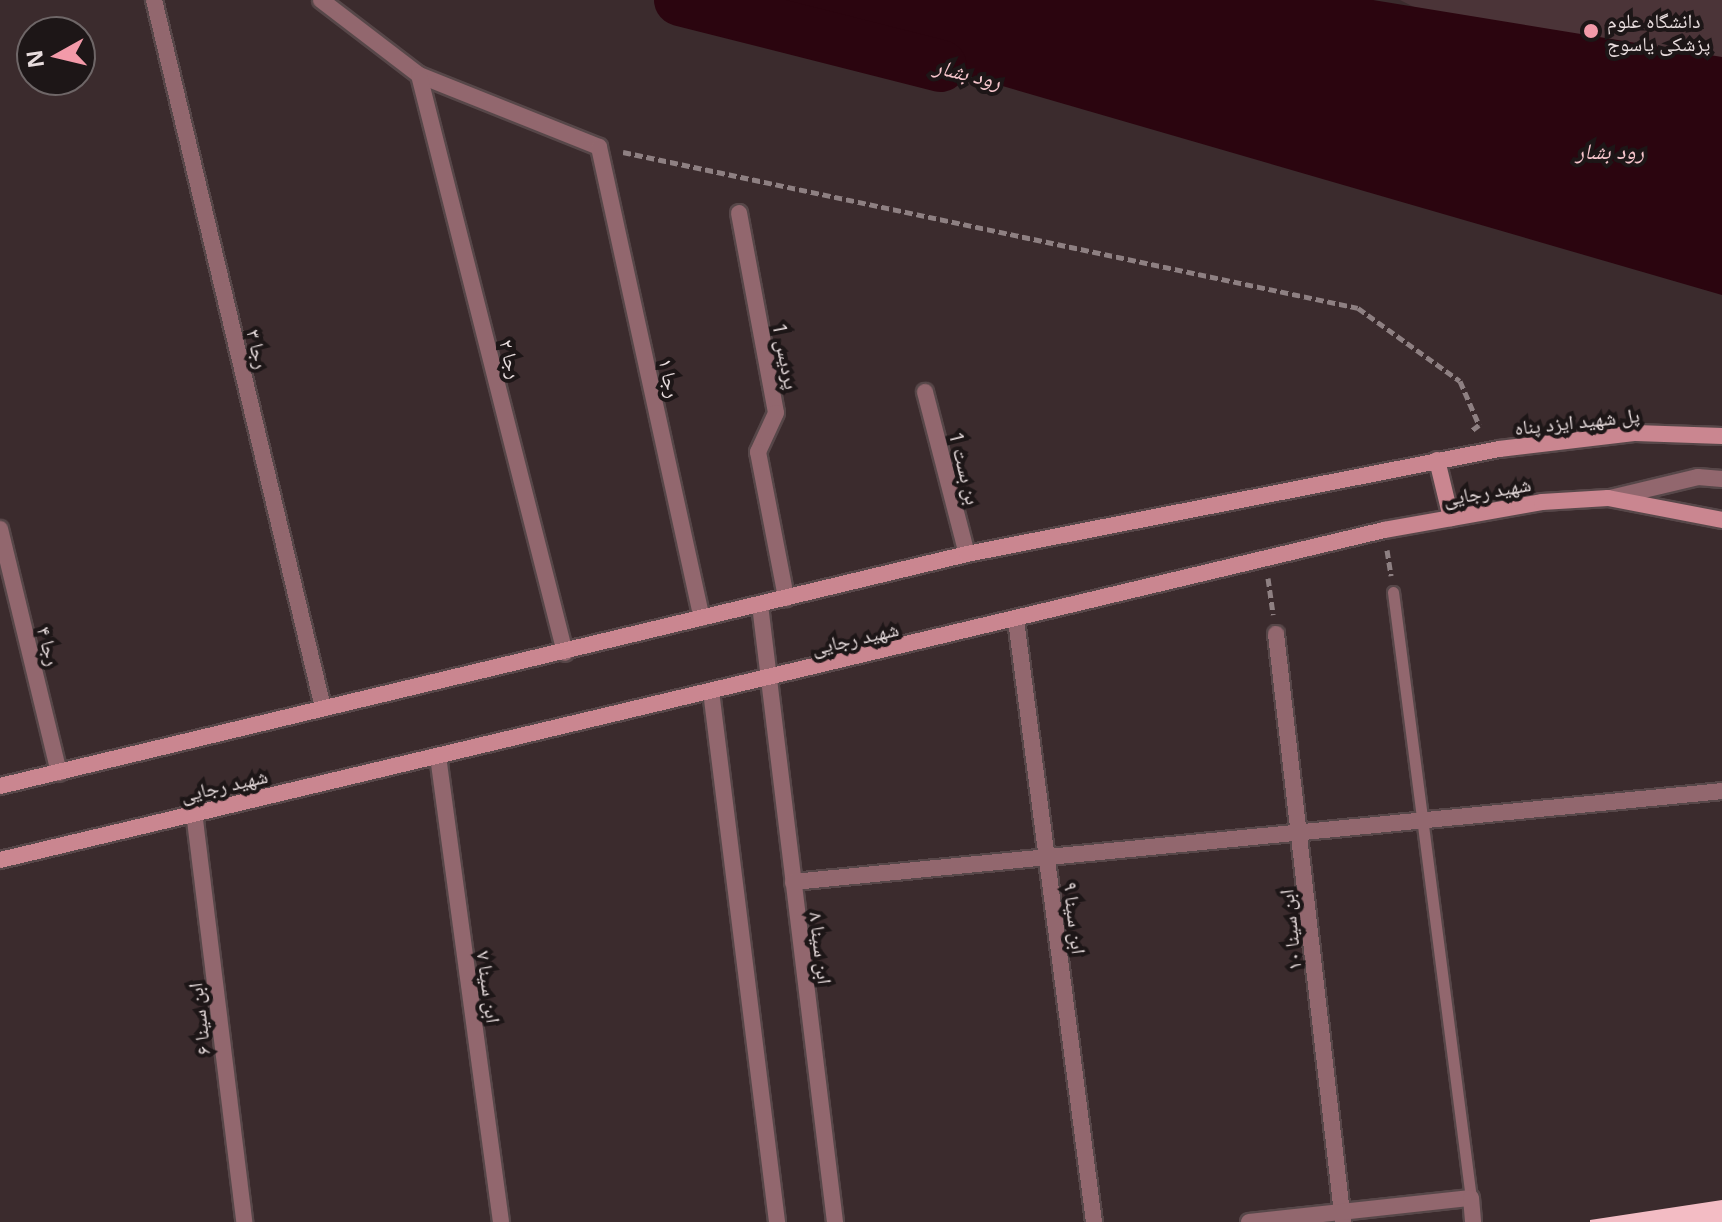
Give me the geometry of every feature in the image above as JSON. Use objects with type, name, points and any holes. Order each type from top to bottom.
[{"type":"main road","name":"پل شهید ایزد پناه","points":[[1437,460],[1636,433],[1722,436]]},
{"type":"main road","name":"شهید رجایی","points":[[0,786],[565,653],[967,554],[1437,460]]},
{"type":"main road","points":[[1437,460],[1451,518]]},
{"type":"main road","name":"شهید رجایی","points":[[0,860],[1384,530],[1542,502],[1608,498],[1722,520]]},
{"type":"street","name":"رجا ۳","points":[[154,0],[323,708]]},
{"type":"street","points":[[321,0],[419,75],[599,147]]},
{"type":"street","name":"رجا ۲","points":[[419,75],[565,653]]},
{"type":"street","name":"رجا ۱","points":[[599,147],[702,618]]},
{"type":"street","name":"پردیس 1","points":[[739,213],[776,413],[758,452],[786,598]]},
{"type":"street","name":"بن بست 1","points":[[925,392],[967,554]]},
{"type":"street","points":[[1608,498],[1698,477],[1722,479]]},
{"type":"street","name":"رجا ۴","points":[[0,529],[59,773]]},
{"type":"street","name":"ابن سینا ۸","points":[[760,605],[835,1222]]},
{"type":"street","name":"ابن سینا ۹","points":[[1016,620],[1094,1222]]},
{"type":"street","name":"ابن سینا ۱۰","points":[[1276,634],[1343,1217]]},
{"type":"street","points":[[711,691],[777,1222]]},
{"type":"street","name":"ابن سینا ۷","points":[[438,756],[501,1222]]},
{"type":"street","points":[[793,882],[1722,791]]},
{"type":"street","name":"ابن سینا ۶","points":[[194,812],[244,1222]]},
{"type":"street","points":[[1249,1222],[1343,1217],[1471,1198],[1473,1222]]},
{"type":"lane","points":[[1393,592],[1471,1198]]},
{"type":"path","points":[[599,147],[1358,308],[1460,381],[1479,425],[1468,433]]},
{"type":"path","points":[[1384,530],[1393,592]]},
{"type":"path","points":[[1265,557],[1276,634]]},
{"type":"shaded area","name":"دانشگاه علوم پزشکی یاسوج","points":[[1400,0],[1722,0],[1722,62],[1529,65]]},
{"type":"water","name":"رود بشار","points":[[706,0],[1373,0],[1722,57],[1722,295]]},
{"type":"building","points":[[1722,1200],[1722,1222],[1590,1222],[1590,1220]]},
{"type":"waterway","name":"رود بشار","points":[[680,0],[941,66]]},
{"type":"place","name":"دانشگاه علوم پزشکی یاسوج","points":[[1591,31]]}]
